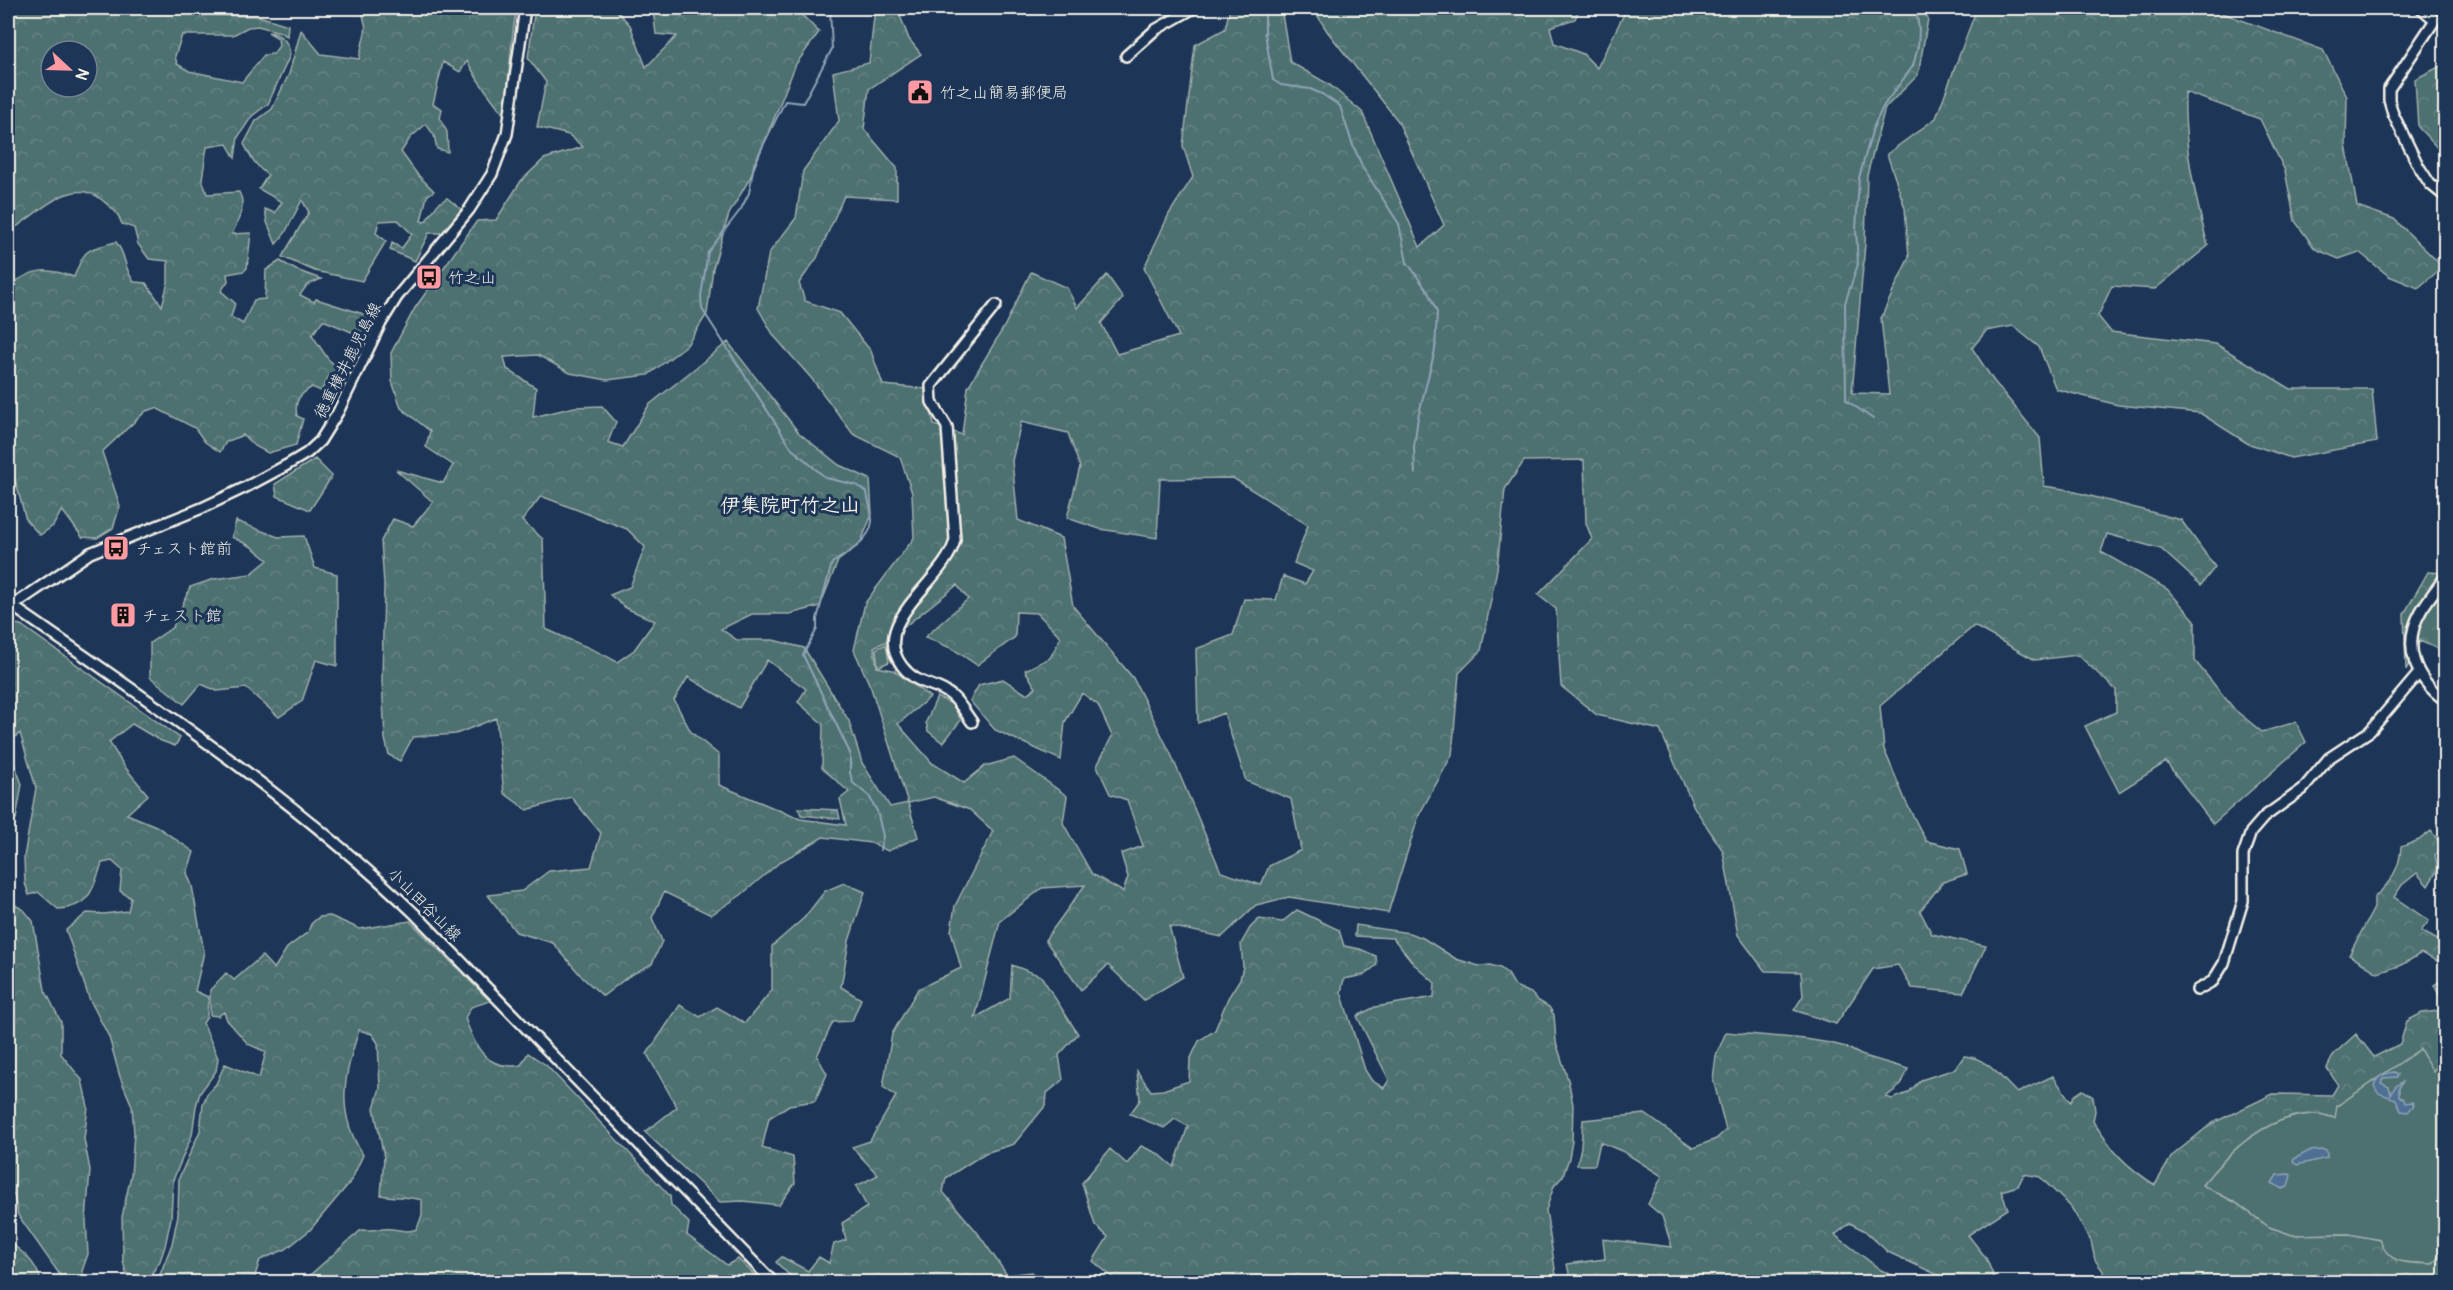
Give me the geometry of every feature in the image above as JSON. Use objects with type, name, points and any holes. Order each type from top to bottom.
[{"type":"main road","name":"徳重横井鹿児島線","points":[[9,606],[90,553],[202,508],[233,493],[287,465],[307,453],[320,441],[338,412],[381,322],[397,297],[469,210],[492,174],[507,134],[525,8]]},
{"type":"main road","points":[[1126,56],[1155,30],[1194,8]]},
{"type":"main road","points":[[2421,8],[2434,20],[2389,89],[2389,100],[2393,114],[2419,167],[2430,184],[2445,196]]},
{"type":"main road","points":[[972,722],[950,694],[919,682],[905,670],[897,659],[893,637],[900,619],[937,575],[952,551],[955,540],[947,428],[932,402],[931,386],[996,305]]},
{"type":"main road","points":[[2445,576],[2420,611],[2413,629],[2413,660],[2429,689],[2445,701]]},
{"type":"main road","name":"小山田谷山線","points":[[9,606],[286,801],[370,871],[430,929],[773,1282]]},
{"type":"main road","points":[[2197,990],[2213,981],[2223,963],[2243,902],[2243,855],[2251,832],[2264,817],[2303,789],[2329,758],[2370,731],[2419,673]]},
{"type":"green space","points":[[15,8],[190,8],[199,15],[259,16],[288,25],[287,36],[258,26],[248,27],[233,35],[182,35],[175,56],[177,64],[189,71],[242,82],[264,55],[273,54],[279,46],[278,38],[268,32],[283,39],[289,50],[290,55],[268,104],[252,116],[238,137],[235,158],[227,144],[207,147],[202,179],[207,194],[239,192],[242,208],[232,234],[251,233],[247,268],[244,271],[227,274],[228,281],[221,291],[235,303],[231,317],[243,324],[254,300],[265,299],[266,270],[280,261],[296,270],[321,279],[307,285],[300,295],[314,302],[316,299],[376,318],[366,338],[323,320],[312,335],[328,359],[344,373],[346,378],[342,387],[329,376],[321,391],[312,387],[301,395],[296,410],[297,416],[303,419],[296,445],[268,453],[253,445],[243,435],[226,442],[220,452],[205,442],[195,428],[156,408],[146,411],[102,452],[120,506],[113,528],[97,538],[82,537],[62,510],[53,526],[40,535],[26,520],[13,472],[8,466],[8,287],[25,276],[40,271],[74,277],[81,260],[88,251],[116,242],[134,282],[146,283],[162,306],[168,282],[168,261],[149,259],[138,244],[134,228],[122,224],[112,208],[90,193],[78,192],[65,195],[8,232],[8,16]]},
{"type":"green space","points":[[365,8],[517,8],[504,115],[467,61],[460,72],[443,62],[433,104],[442,109],[440,119],[447,132],[448,152],[437,149],[434,135],[426,124],[410,138],[401,152],[417,174],[434,191],[427,196],[421,221],[425,222],[438,204],[447,198],[462,210],[444,233],[429,233],[415,261],[390,250],[392,243],[402,248],[412,234],[398,220],[379,221],[376,233],[386,241],[362,281],[315,271],[282,257],[309,212],[302,200],[285,233],[276,244],[267,222],[265,209],[275,213],[282,202],[259,189],[268,175],[257,165],[244,144],[256,121],[272,109],[289,74],[301,30],[321,54],[359,59],[366,28],[363,15]]},
{"type":"green space","points":[[535,8],[614,8],[630,25],[646,67],[677,36],[656,34],[653,11],[638,8],[795,8],[819,32],[796,64],[750,178],[729,214],[713,268],[707,314],[687,345],[648,375],[607,380],[570,373],[538,355],[504,357],[507,369],[536,388],[533,417],[575,407],[602,406],[616,422],[608,442],[623,447],[649,405],[728,342],[799,433],[839,465],[870,479],[872,514],[860,544],[838,561],[820,606],[790,614],[752,614],[721,629],[737,640],[773,640],[804,648],[849,721],[862,763],[890,807],[908,803],[918,837],[888,851],[871,843],[823,837],[780,862],[741,895],[711,915],[664,892],[652,918],[662,941],[652,964],[629,976],[603,996],[583,978],[553,943],[516,932],[488,895],[522,891],[549,871],[591,867],[601,833],[571,797],[527,810],[504,793],[496,718],[456,734],[413,737],[400,761],[389,755],[385,739],[382,681],[384,584],[381,541],[393,519],[413,526],[433,502],[396,470],[443,483],[453,465],[426,447],[430,431],[401,408],[392,381],[391,353],[415,308],[477,221],[496,220],[521,181],[544,159],[583,147],[569,135],[537,127],[546,82],[528,58]],"holes":[[[541,496],[627,529],[645,547],[630,587],[610,595],[626,608],[655,621],[634,650],[617,662],[546,629],[543,539],[522,521]],[[767,660],[806,689],[798,702],[823,724],[822,768],[849,792],[840,799],[846,825],[800,819],[719,785],[719,755],[691,732],[674,700],[688,677],[739,708]]]},
{"type":"green space","points":[[869,8],[897,8],[909,39],[921,54],[869,89],[864,129],[897,168],[897,199],[844,196],[817,258],[799,283],[805,301],[840,313],[871,351],[883,385],[927,389],[934,425],[962,435],[968,387],[1004,327],[1031,272],[1067,288],[1077,308],[1107,275],[1123,298],[1101,323],[1117,354],[1179,336],[1144,268],[1169,214],[1193,177],[1183,146],[1195,45],[1225,29],[1230,8],[1281,8],[1290,62],[1330,85],[1362,112],[1420,247],[1444,225],[1398,121],[1327,31],[1313,8],[1580,8],[1575,19],[1550,27],[1554,43],[1583,54],[1597,68],[1627,8],[1924,8],[1928,19],[1918,75],[1885,108],[1867,175],[1865,244],[1852,393],[1889,394],[1881,318],[1909,257],[1905,208],[1887,154],[1936,118],[1977,8],[2158,8],[2164,10],[2209,8],[2323,50],[2347,97],[2346,145],[2357,206],[2394,219],[2443,267],[2418,288],[2389,276],[2359,252],[2339,259],[2315,249],[2295,221],[2285,171],[2260,119],[2185,92],[2188,150],[2194,189],[2208,246],[2155,289],[2112,286],[2098,316],[2111,332],[2216,344],[2291,389],[2372,389],[2377,442],[2291,458],[2247,443],[2200,413],[2118,405],[2056,389],[2039,347],[2013,326],[1986,331],[1972,348],[1993,380],[2040,438],[2044,486],[2064,489],[2181,520],[2215,567],[2201,585],[2161,549],[2107,534],[2101,552],[2167,589],[2195,620],[2195,661],[2235,710],[2262,732],[2296,722],[2306,742],[2213,824],[2166,762],[2119,792],[2085,726],[2116,712],[2116,690],[2078,655],[2035,660],[1974,626],[1880,706],[1884,749],[1906,802],[1926,841],[1960,849],[1967,874],[1943,882],[1920,911],[1932,934],[1986,946],[1963,993],[1912,988],[1898,965],[1873,969],[1836,1024],[1794,1010],[1803,996],[1801,972],[1765,971],[1738,935],[1723,851],[1694,807],[1660,730],[1597,715],[1561,686],[1556,609],[1538,595],[1592,539],[1586,523],[1584,460],[1524,461],[1505,489],[1497,569],[1481,651],[1459,673],[1452,755],[1419,815],[1388,913],[1289,897],[1256,905],[1222,937],[1169,926],[1183,977],[1144,1000],[1108,965],[1081,990],[1045,940],[1085,885],[1042,888],[1000,921],[975,1018],[1010,998],[1012,965],[1041,976],[1078,1034],[1059,1055],[1063,1080],[1047,1093],[1046,1105],[1014,1144],[985,1153],[946,1178],[943,1192],[977,1232],[1007,1275],[1032,1272],[1042,1282],[796,1282],[776,1262],[782,1257],[808,1271],[819,1257],[829,1263],[834,1244],[846,1240],[842,1223],[867,1207],[856,1186],[878,1175],[852,1147],[870,1141],[896,1096],[883,1087],[892,1034],[918,989],[961,968],[951,931],[955,906],[993,831],[970,810],[934,797],[908,803],[871,688],[854,650],[865,603],[914,538],[912,493],[900,457],[853,434],[812,379],[774,336],[758,308],[769,253],[796,218],[803,171],[839,121],[833,72],[869,63],[874,17]],"holes":[[[1021,422],[1068,433],[1080,467],[1067,518],[1100,529],[1157,538],[1160,479],[1233,478],[1308,525],[1294,563],[1313,571],[1305,584],[1283,576],[1276,600],[1244,599],[1233,635],[1196,649],[1198,723],[1224,713],[1246,781],[1291,799],[1301,850],[1269,866],[1261,885],[1221,872],[1170,752],[1133,678],[1073,606],[1061,538],[1018,520],[1012,461]],[[957,585],[968,599],[925,637],[953,649],[977,665],[1015,637],[1016,612],[1037,613],[1061,637],[1050,658],[1025,670],[1036,688],[1026,694],[1003,679],[979,685],[970,701],[995,730],[1061,760],[1065,722],[1082,693],[1098,705],[1112,736],[1097,766],[1110,794],[1127,800],[1143,846],[1121,854],[1128,877],[1123,892],[1092,874],[1063,823],[1067,796],[1014,758],[985,766],[964,783],[932,763],[898,724],[930,697],[893,670],[877,667],[874,647],[885,642]]]},
{"type":"green space","points":[[2445,64],[2445,156],[2418,127],[2415,79]]},
{"type":"green space","points":[[315,459],[332,476],[310,510],[277,496],[275,484]]},
{"type":"green space","points":[[236,521],[278,537],[304,536],[315,568],[337,574],[337,666],[316,660],[302,701],[279,717],[246,688],[217,691],[201,684],[184,704],[150,677],[150,643],[173,627],[190,587],[214,579],[251,574],[268,560],[252,547],[232,537]]},
{"type":"green space","points":[[2428,572],[2445,573],[2445,652],[2420,641],[2406,670],[2404,614]]},
{"type":"green space","points":[[8,625],[21,625],[180,738],[175,746],[159,740],[132,724],[109,742],[124,766],[148,795],[127,814],[156,826],[194,852],[187,873],[192,886],[204,952],[195,991],[208,997],[207,1017],[203,1023],[218,1058],[216,1071],[200,1093],[192,1135],[173,1180],[171,1218],[165,1246],[160,1261],[146,1282],[136,1282],[136,1277],[126,1273],[123,1261],[122,1217],[131,1175],[134,1133],[132,1106],[120,1077],[109,1037],[89,998],[66,930],[87,913],[104,914],[128,911],[131,898],[120,891],[122,870],[112,861],[102,863],[93,889],[84,901],[77,905],[58,909],[38,892],[29,895],[25,883],[24,857],[36,788],[20,733],[11,741],[13,760],[22,784],[16,819],[8,822]]},
{"type":"green space","points":[[886,644],[889,662],[878,667],[876,649]]},
{"type":"green space","points":[[937,697],[952,704],[961,720],[943,743],[928,731],[926,722]]},
{"type":"green space","points":[[799,808],[838,810],[840,819],[801,815]]},
{"type":"green space","points":[[2431,831],[2443,847],[2435,855],[2438,869],[2428,886],[2417,873],[2402,885],[2394,897],[2429,921],[2421,931],[2445,944],[2445,965],[2421,953],[2402,965],[2378,973],[2349,955],[2374,908],[2374,898],[2385,887],[2396,869],[2401,847],[2419,840]]},
{"type":"green space","points":[[844,883],[865,892],[849,941],[841,987],[861,999],[852,1021],[833,1022],[817,1056],[827,1074],[815,1101],[789,1105],[769,1118],[762,1148],[793,1157],[795,1183],[779,1205],[743,1201],[720,1202],[645,1132],[677,1107],[647,1054],[680,1005],[700,1017],[717,1007],[745,1023],[772,990],[772,946],[804,918],[825,891]]},
{"type":"green space","points":[[8,901],[24,910],[33,921],[45,990],[61,1022],[61,1054],[82,1080],[88,1107],[84,1139],[90,1170],[86,1220],[88,1254],[82,1271],[87,1282],[65,1282],[18,1215],[14,1195],[8,1186]]},
{"type":"green space","points":[[1297,910],[1339,930],[1344,946],[1360,949],[1376,956],[1377,965],[1364,975],[1344,979],[1341,992],[1365,1070],[1372,1081],[1384,1088],[1389,1080],[1357,1016],[1375,1007],[1434,997],[1435,983],[1414,964],[1393,938],[1355,936],[1356,925],[1409,933],[1423,938],[1456,959],[1479,966],[1490,965],[1500,968],[1508,974],[1515,986],[1531,993],[1537,1000],[1549,1007],[1554,1015],[1556,1042],[1569,1083],[1573,1105],[1569,1158],[1563,1176],[1554,1186],[1546,1210],[1557,1282],[1114,1282],[1112,1277],[1093,1261],[1108,1237],[1095,1225],[1082,1183],[1110,1149],[1127,1164],[1141,1146],[1159,1154],[1174,1167],[1188,1126],[1175,1119],[1164,1128],[1130,1114],[1140,1100],[1137,1071],[1151,1091],[1163,1090],[1189,1081],[1190,1060],[1199,1041],[1215,1030],[1228,998],[1240,979],[1243,967],[1241,944],[1250,928],[1259,919],[1282,922]]},
{"type":"green space","points":[[330,916],[360,929],[410,921],[490,1001],[471,1007],[465,1018],[473,1038],[484,1055],[499,1064],[509,1066],[521,1065],[528,1053],[546,1065],[670,1196],[671,1205],[689,1223],[687,1235],[727,1265],[738,1259],[762,1282],[302,1282],[361,1230],[413,1230],[417,1229],[422,1215],[422,1200],[381,1195],[384,1157],[374,1108],[380,1088],[378,1043],[372,1034],[359,1030],[346,1079],[345,1109],[348,1124],[363,1155],[351,1181],[310,1230],[286,1249],[260,1260],[253,1282],[157,1282],[172,1244],[178,1215],[179,1178],[200,1131],[203,1104],[207,1094],[216,1084],[225,1064],[259,1078],[266,1052],[248,1044],[227,1020],[224,1012],[218,1016],[210,1015],[210,990],[226,973],[234,980],[262,956],[274,969],[287,948],[308,932],[311,924],[319,917]]},
{"type":"green space","points":[[2445,978],[2445,1048],[2433,1072],[2420,1049],[2337,1106],[2335,1118],[2318,1114],[2295,1116],[2264,1128],[2236,1148],[2202,1185],[2236,1203],[2269,1227],[2292,1235],[2349,1234],[2380,1240],[2389,1255],[2408,1263],[2433,1264],[2445,1248],[2445,1275],[2439,1282],[2126,1282],[2123,1277],[2106,1275],[2095,1260],[2091,1241],[2071,1207],[2040,1177],[2024,1174],[2018,1186],[2001,1191],[2008,1209],[1968,1235],[1986,1258],[1996,1282],[1953,1282],[1888,1252],[1865,1231],[1850,1223],[1835,1235],[1881,1270],[1907,1282],[1571,1282],[1567,1264],[1605,1259],[1603,1239],[1672,1247],[1662,1216],[1648,1204],[1662,1176],[1624,1152],[1600,1142],[1595,1165],[1577,1165],[1583,1120],[1645,1114],[1693,1148],[1716,1139],[1726,1130],[1713,1079],[1716,1056],[1726,1032],[1830,1043],[1908,1069],[1901,1085],[1886,1097],[1892,1099],[1908,1093],[1921,1080],[1955,1069],[1964,1056],[1987,1064],[2017,1093],[2053,1076],[2071,1102],[2074,1096],[2083,1090],[2093,1097],[2095,1111],[2093,1121],[2107,1141],[2127,1164],[2155,1185],[2172,1156],[2211,1124],[2273,1094],[2332,1095],[2338,1085],[2327,1068],[2334,1054],[2356,1034],[2374,1057],[2400,1044],[2407,1021],[2422,1013],[2438,1011],[2443,1003],[2434,985]]},
{"type":"green space","points":[[2445,1048],[2445,1248],[2433,1264],[2400,1262],[2349,1234],[2292,1235],[2269,1227],[2236,1203],[2202,1185],[2236,1148],[2263,1129],[2295,1117],[2315,1114],[2334,1118],[2337,1106],[2420,1049],[2433,1071]]},
{"type":"green space","points":[[8,1241],[33,1264],[41,1282],[8,1282]]},
{"type":"water","points":[[2394,1072],[2398,1074],[2397,1077],[2383,1078],[2381,1083],[2389,1087],[2391,1094],[2395,1087],[2403,1081],[2399,1088],[2399,1096],[2404,1099],[2405,1103],[2412,1102],[2414,1105],[2408,1112],[2401,1111],[2396,1099],[2378,1093],[2374,1086],[2379,1077]]},
{"type":"water","points":[[2324,1150],[2327,1152],[2327,1158],[2297,1165],[2293,1162],[2294,1159],[2309,1151]]},
{"type":"water","points":[[2277,1175],[2291,1175],[2288,1187],[2282,1189],[2272,1183]]},
{"type":"waterway","points":[[830,8],[832,49],[803,103],[785,101],[754,164],[749,193],[741,209],[708,252],[701,296],[702,309],[792,449],[826,478],[856,485],[867,492],[872,518],[871,528],[857,546],[832,563],[817,619],[817,629],[803,655],[850,753],[850,773],[853,783],[869,796],[877,811],[883,836],[880,850]]},
{"type":"waterway","points":[[1265,8],[1265,33],[1273,80],[1281,85],[1310,89],[1340,106],[1363,168],[1399,224],[1407,262],[1428,292],[1437,312],[1435,350],[1418,417],[1414,447],[1415,474]]},
{"type":"waterway","points":[[1873,419],[1846,400],[1845,303],[1858,264],[1856,230],[1859,178],[1873,128],[1884,105],[1913,66],[1918,47],[1919,30],[1916,8]]},
{"type":"place","name":"竹之山簡易郵便局","points":[[920,92]]},
{"type":"place","name":"竹之山","points":[[429,277]]},
{"type":"place","name":"チェスト館前","points":[[116,548]]},
{"type":"place","name":"チェスト館","points":[[123,615]]},
{"type":"district","name":"伊集院町竹之山","points":[[790,505]]}]
